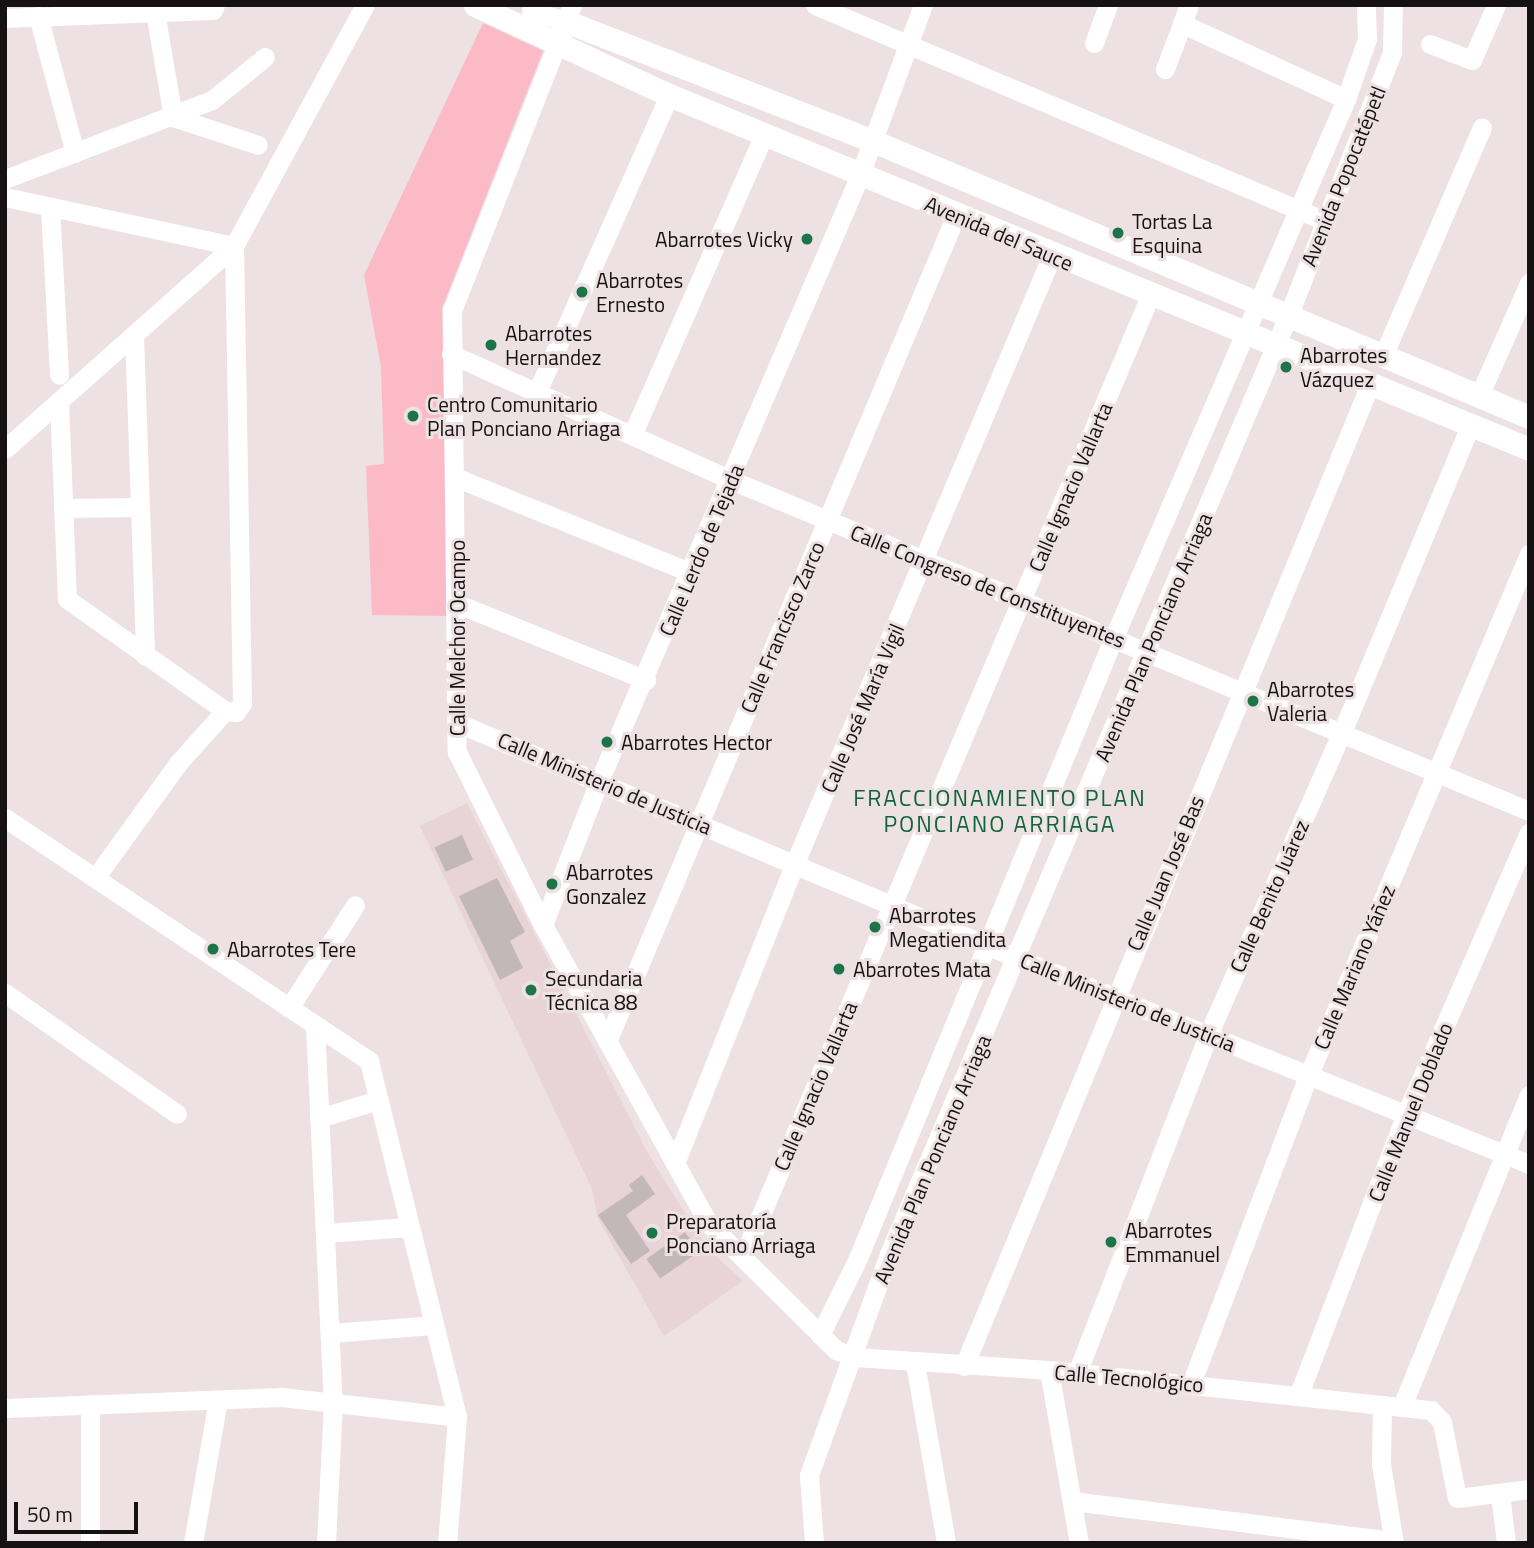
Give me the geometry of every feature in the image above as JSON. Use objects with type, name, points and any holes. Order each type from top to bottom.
[{"type":"main road","name":"Avenida del Sauce","points":[[475,5],[668,95],[1052,256],[1371,382],[1529,449]]},
{"type":"main road","name":"Avenida del Sauce","points":[[569,13],[1529,417]]},
{"type":"main road","name":"Calle Melchor Ocampo","points":[[557,44],[569,13]]},
{"type":"street","points":[[5,18],[213,10],[215,5]]},
{"type":"street","points":[[5,449],[234,246],[365,5]]},
{"type":"street","points":[[815,5],[1325,221]]},
{"type":"street","name":"Calle Lerdo de Tejada","points":[[543,925],[600,779],[646,680],[860,175],[923,5]]},
{"type":"street","points":[[1094,43],[1108,5]]},
{"type":"street","name":"Avenida Popocatépetl","points":[[1246,332],[1346,99],[1367,39],[1366,5]]},
{"type":"street","name":"Avenida Popocatépetl","points":[[1276,344],[1392,52],[1393,5]]},
{"type":"street","points":[[1430,44],[1472,60],[1496,5]]},
{"type":"street","name":"Avenida del Sauce","points":[[531,11],[569,13]]},
{"type":"street","points":[[155,12],[173,117]]},
{"type":"street","points":[[1165,68],[1189,12],[1346,99]]},
{"type":"street","points":[[38,16],[75,153]]},
{"type":"street","name":"Calle Melchor Ocampo","points":[[557,44],[452,310],[451,354],[457,478],[457,752],[543,925],[709,1224],[836,1350],[855,1357]]},
{"type":"street","points":[[5,179],[212,100],[264,57]]},
{"type":"street","points":[[537,391],[668,95]]},
{"type":"street","points":[[173,117],[258,145]]},
{"type":"street","points":[[1383,356],[1482,127]]},
{"type":"street","points":[[634,433],[764,135]]},
{"type":"street","points":[[5,197],[234,246]]},
{"type":"street","points":[[50,207],[59,375]]},
{"type":"street","name":"Calle Francisco Zarco","points":[[608,1039],[956,215]]},
{"type":"street","points":[[59,401],[67,598],[225,711],[236,712],[242,703],[234,246]]},
{"type":"street","name":"Calle José María Vigil","points":[[675,1163],[794,865],[1052,256]]},
{"type":"street","points":[[1479,396],[1529,283]]},
{"type":"street","name":"Calle Ignacio Vallarta","points":[[743,1258],[890,905],[1150,296]]},
{"type":"street","name":"Avenida Plan Ponciano Arriaga","points":[[820,1335],[858,1258],[1114,637],[1246,332]]},
{"type":"street","points":[[134,335],[145,656]]},
{"type":"street","name":"Avenida Plan Ponciano Arriaga","points":[[814,1543],[809,1475],[855,1357],[890,1254],[1276,344]]},
{"type":"street","name":"Calle Congreso de Constituyentes","points":[[451,354],[634,433],[732,480],[1529,811]]},
{"type":"street","name":"Calle Juan José Bas","points":[[964,1366],[1114,994],[1371,382]]},
{"type":"street","name":"Calle Benito Juárez","points":[[1077,1373],[1209,1033],[1342,732],[1471,424]]},
{"type":"street","points":[[457,478],[692,573]]},
{"type":"street","points":[[64,508],[140,507]]},
{"type":"street","name":"Calle Mariano Yáñez","points":[[1191,1384],[1308,1074],[1529,554]]},
{"type":"street","points":[[458,604],[646,680]]},
{"type":"street","points":[[95,878],[179,762],[225,711]]},
{"type":"street","name":"Calle Ministerio de Justicia","points":[[458,723],[600,779],[794,865],[1017,958],[1114,994],[1529,1164]]},
{"type":"street","points":[[5,818],[369,1061],[457,1418],[447,1543]]},
{"type":"street","name":"Calle Manuel Doblado","points":[[1299,1394],[1406,1114],[1529,832]]},
{"type":"street","points":[[289,1008],[355,905]]},
{"type":"street","points":[[5,993],[177,1114]]},
{"type":"street","points":[[315,1025],[333,1404],[326,1543]]},
{"type":"street","points":[[1072,1501],[1394,1542],[1381,1464],[1392,1406],[1529,1095]]},
{"type":"street","points":[[319,1118],[378,1100]]},
{"type":"street","points":[[325,1233],[409,1227]]},
{"type":"street","points":[[858,1258],[890,1254]]},
{"type":"street","points":[[330,1333],[433,1325]]},
{"type":"street","name":"Calle Tecnológico","points":[[855,1357],[1049,1370],[1299,1394],[1438,1413],[1457,1498],[1500,1494]]},
{"type":"street","points":[[915,1363],[946,1543]]},
{"type":"street","points":[[1049,1370],[1079,1543]]},
{"type":"street","points":[[5,1408],[282,1397],[457,1418]]},
{"type":"street","points":[[193,1543],[218,1399]]},
{"type":"street","points":[[90,1404],[90,1543]]},
{"type":"street","points":[[1506,1543],[1500,1494],[1529,1489]]},
{"type":"shaded area","name":"Centro Comunitario Plan Ponciano Arriaga","points":[[483,23],[543,51],[442,308],[448,616],[372,615],[366,466],[384,464],[381,367],[364,275]]},
{"type":"shaded area","name":"Secundaria Técnica 88","points":[[467,803],[649,1155],[706,1247],[743,1281],[664,1336],[598,1219],[592,1189],[420,826]]},
{"type":"building","points":[[462,835],[473,860],[446,872],[435,847]]},
{"type":"building","points":[[497,878],[525,932],[510,941],[523,968],[500,980],[459,896]]},
{"type":"building","points":[[642,1175],[655,1194],[626,1215],[650,1251],[631,1264],[598,1215],[633,1191],[629,1185]]},
{"type":"building","points":[[685,1232],[699,1252],[660,1279],[646,1259]]},
{"type":"place","name":"Tortas La Esquina","points":[[1118,233]]},
{"type":"place","name":"Abarrotes Vicky","points":[[807,239]]},
{"type":"place","name":"Abarrotes Ernesto","points":[[582,292]]},
{"type":"place","name":"Abarrotes Hernandez","points":[[491,345]]},
{"type":"place","name":"Abarrotes Vázquez","points":[[1286,367]]},
{"type":"place","name":"Centro Comunitario Plan Ponciano Arriaga","points":[[413,416]]},
{"type":"place","name":"Abarrotes Valeria","points":[[1253,701]]},
{"type":"place","name":"Abarrotes Hector","points":[[607,742]]},
{"type":"place","name":"Abarrotes Gonzalez","points":[[552,884]]},
{"type":"place","name":"Abarrotes Megatiendita","points":[[875,927]]},
{"type":"place","name":"Abarrotes Tere","points":[[213,949]]},
{"type":"place","name":"Abarrotes Mata","points":[[839,969]]},
{"type":"place","name":"Secundaria Técnica 88","points":[[531,990]]},
{"type":"place","name":"Preparatoría Ponciano Arriaga","points":[[652,1233]]},
{"type":"place","name":"Abarrotes Emmanuel","points":[[1111,1242]]},
{"type":"district","name":"FRACCIONAMIENTO PLAN PONCIANO ARRIAGA","points":[[1000,811]]}]
